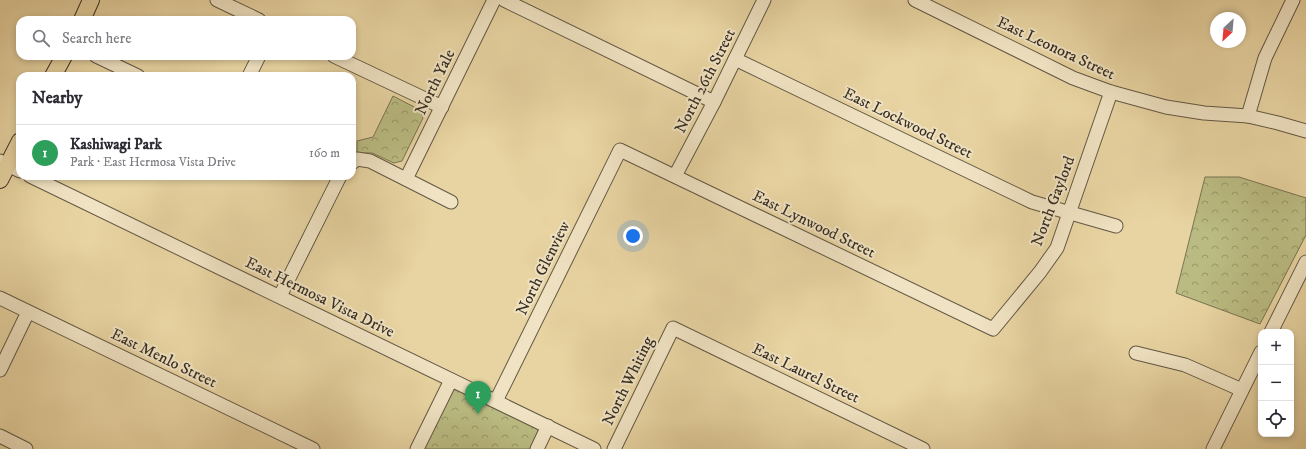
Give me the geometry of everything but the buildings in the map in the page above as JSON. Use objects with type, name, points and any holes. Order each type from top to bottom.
[{"type":"main road","points":[[84,16],[91,0]]},
{"type":"main road","points":[[55,72],[62,60]]},
{"type":"main road","points":[[0,180],[9,166],[16,150]]},
{"type":"street","points":[[217,0],[251,16]]},
{"type":"street","name":"North Yale","points":[[406,179],[494,0]]},
{"type":"street","points":[[504,0],[714,102]]},
{"type":"street","name":"North 26th Street","points":[[675,176],[714,102],[764,0]]},
{"type":"street","name":"East Leonora Street","points":[[915,0],[1073,78],[1111,92],[1166,107],[1204,113],[1248,116],[1278,123],[1306,132]]},
{"type":"street","points":[[1248,116],[1265,58],[1293,0]]},
{"type":"street","name":"East Lockwood Street","points":[[735,59],[1032,202],[1116,226]]},
{"type":"street","points":[[104,60],[130,72]]},
{"type":"street","points":[[251,72],[257,60]]},
{"type":"street","points":[[342,60],[442,107]]},
{"type":"street","name":"North Gaylord","points":[[993,329],[1040,272],[1057,248],[1111,92]]},
{"type":"street","name":"East Lynwood Street","points":[[620,150],[993,329]]},
{"type":"street","name":"North Glenview","points":[[496,402],[620,150]]},
{"type":"street","points":[[356,161],[370,161],[451,202]]},
{"type":"street","name":"East Hermosa Vista Drive","points":[[38,180],[594,449]]},
{"type":"street","points":[[280,296],[338,180]]},
{"type":"street","points":[[1272,329],[1306,262]]},
{"type":"street","name":"East Menlo Street","points":[[0,298],[313,449]]},
{"type":"street","points":[[0,370],[28,312]]},
{"type":"street","name":"North Whiting","points":[[614,449],[674,328]]},
{"type":"street","name":"East Laurel Street","points":[[674,328],[923,449]]},
{"type":"street","points":[[1136,353],[1185,365],[1242,390]]},
{"type":"street","points":[[1213,449],[1258,358]]},
{"type":"street","points":[[417,449],[451,380]]},
{"type":"street","points":[[537,449],[548,426]]},
{"type":"street","points":[[0,436],[26,449]]},
{"type":"green space","points":[[393,96],[420,110],[423,118],[402,161],[394,163],[372,153],[357,153],[357,141],[373,137]]},
{"type":"green space","points":[[1205,177],[1239,177],[1306,198],[1306,235],[1260,324],[1176,293]]},
{"type":"green space","points":[[451,380],[548,426],[537,449],[417,449]]},
{"type":"place","name":"Kashiwagi Park","points":[[478,414]]}]
